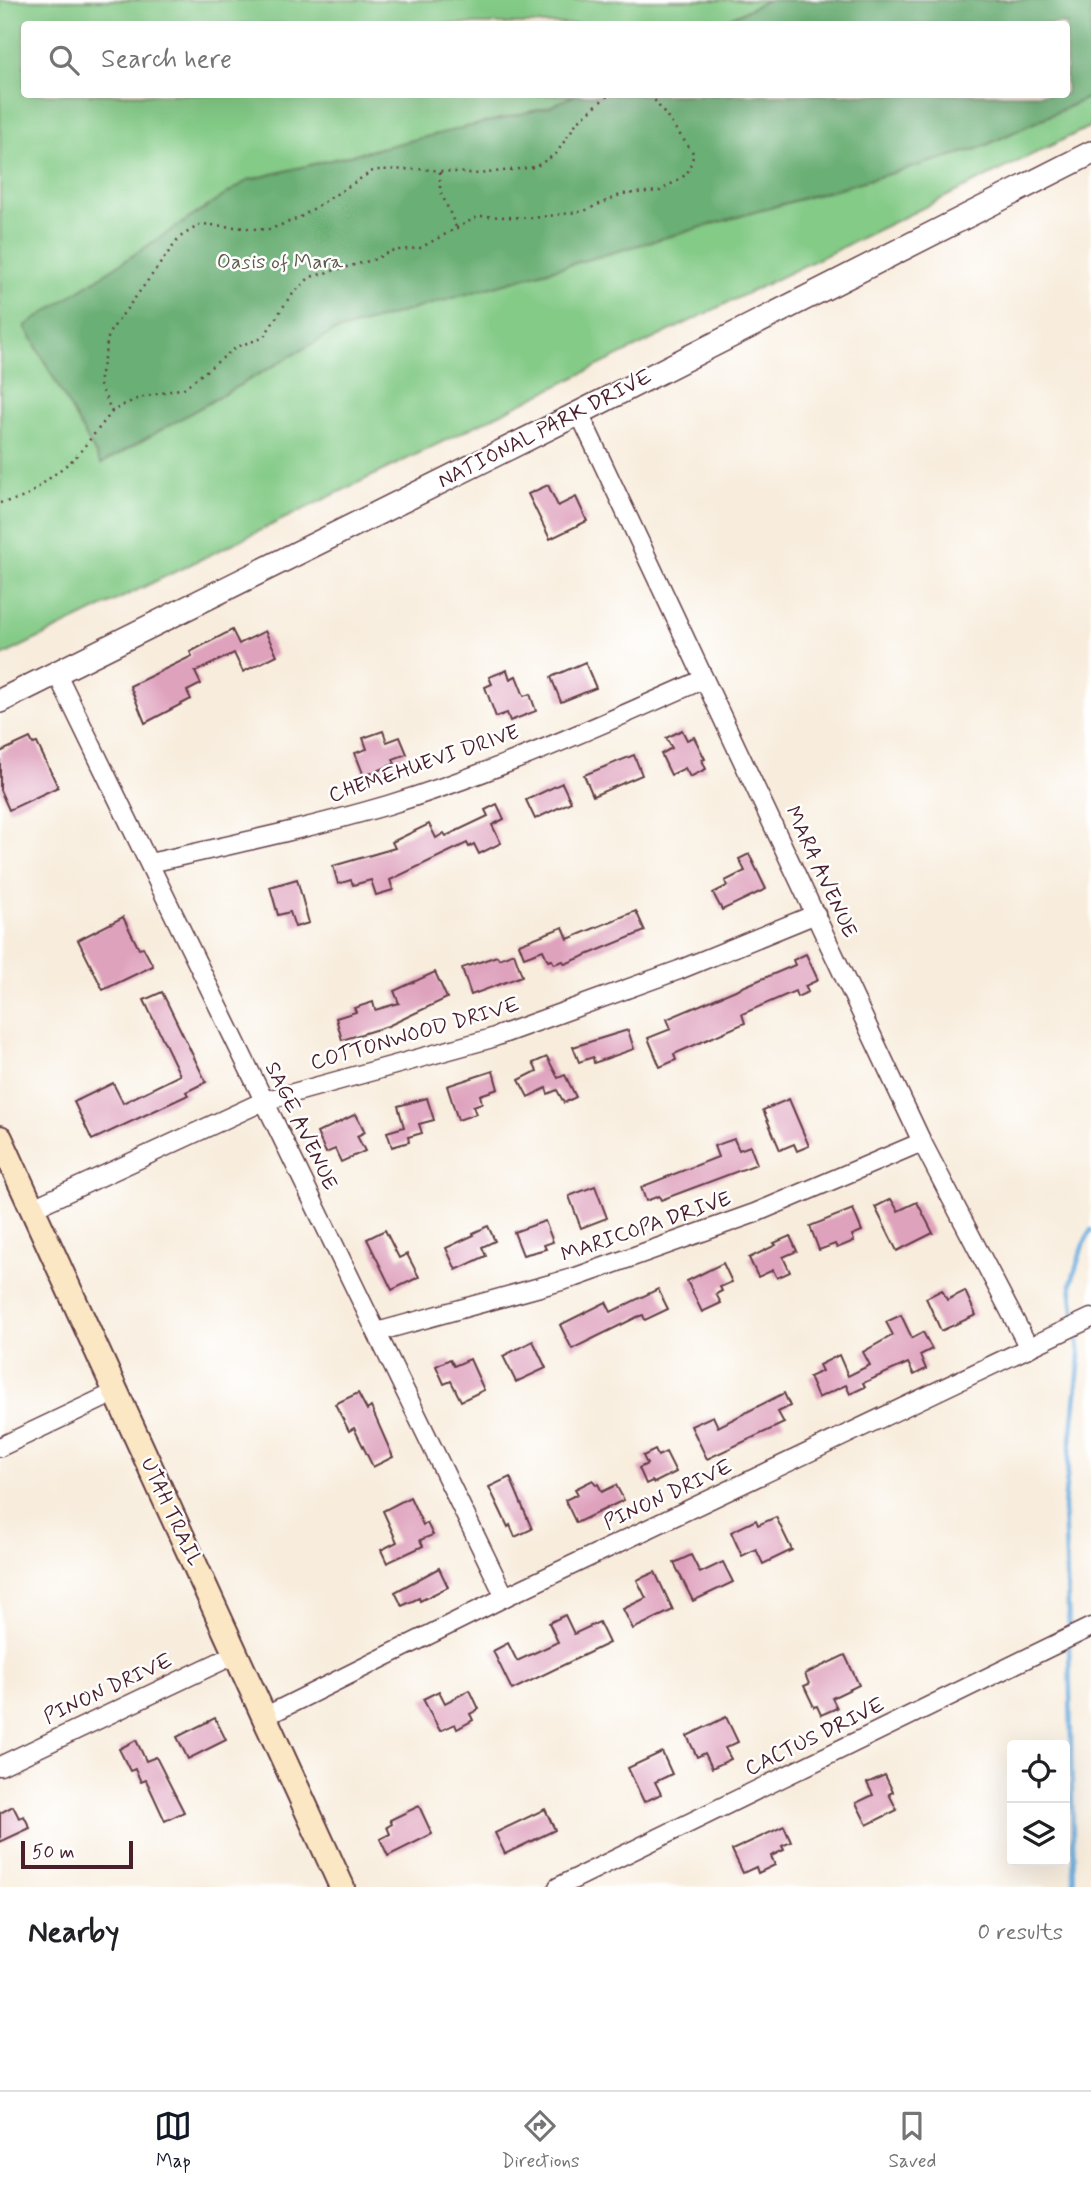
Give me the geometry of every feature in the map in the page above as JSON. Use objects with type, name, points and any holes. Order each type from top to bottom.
[{"type":"main road","name":"UTAH TRAIL","points":[[0,1138],[342,1887]]},
{"type":"street","name":"NATIONAL PARK DRIVE","points":[[0,701],[579,413],[1090,154]]},
{"type":"street","name":"MARA AVENUE","points":[[579,413],[922,1142],[1029,1348]]},
{"type":"street","name":"SAGE AVENUE","points":[[57,674],[505,1597]]},
{"type":"street","name":"CHEMEHUEVI DRIVE","points":[[150,863],[313,826],[390,804],[587,730],[704,679]]},
{"type":"street","name":"COTTONWOOD DRIVE","points":[[33,1208],[264,1101],[489,1039],[679,970],[816,914]]},
{"type":"street","name":"MARICOPA DRIVE","points":[[377,1332],[576,1277],[755,1213],[922,1142]]},
{"type":"street","name":"PINON DRIVE","points":[[265,1716],[505,1597],[1091,1318]]},
{"type":"street","points":[[0,1447],[116,1391]]},
{"type":"street","name":"CACTUS DRIVE","points":[[558,1887],[1091,1627]]},
{"type":"street","name":"PINON DRIVE","points":[[0,1766],[236,1654]]},
{"type":"path","points":[[112,412],[99,383],[109,333],[180,237],[201,224],[268,230],[299,218],[374,170],[419,169],[479,174],[535,167],[556,154],[577,122],[605,98]]},
{"type":"path","points":[[0,503],[26,497],[36,489],[75,457],[112,412],[139,398],[184,388],[238,346],[263,338],[289,298],[310,277],[376,259],[388,251],[420,248],[479,216],[534,218],[584,211],[622,194],[660,191],[687,174],[694,154],[653,98]]},
{"type":"path","points":[[440,172],[440,190],[456,227]]},
{"type":"green space","points":[[0,0],[768,0],[724,21],[21,21],[21,98],[568,98],[549,107],[101,464],[333,332],[980,148],[1091,96],[1091,126],[0,657]]},
{"type":"green space","name":"Oasis of Mara","points":[[768,0],[1091,0],[1091,96],[980,148],[333,332],[101,464],[25,326],[248,180],[549,107],[568,98],[1070,98],[1070,21],[724,21]]},
{"type":"building","points":[[548,485],[558,506],[576,497],[587,521],[550,539],[528,494]]},
{"type":"building","points":[[232,630],[239,644],[265,631],[277,655],[243,672],[234,653],[195,672],[201,684],[187,691],[191,699],[145,723],[130,686],[192,656],[190,652]]},
{"type":"building","points":[[585,662],[596,688],[561,702],[551,677]]},
{"type":"building","points":[[507,670],[510,679],[516,676],[524,696],[530,694],[536,711],[510,721],[507,713],[496,717],[485,687],[492,684],[489,677]]},
{"type":"building","points":[[682,730],[687,740],[694,737],[705,759],[702,760],[706,769],[690,777],[685,768],[671,775],[661,754],[672,748],[666,738]]},
{"type":"building","points":[[383,731],[387,742],[400,737],[407,754],[393,759],[395,764],[364,776],[355,753],[367,749],[363,738]]},
{"type":"building","points":[[30,738],[33,744],[37,743],[58,787],[9,810],[0,790],[0,752]]},
{"type":"building","points":[[634,755],[642,775],[593,796],[584,775]]},
{"type":"building","points":[[562,783],[571,802],[535,819],[526,800]]},
{"type":"building","points":[[497,804],[504,819],[492,825],[501,843],[479,854],[474,844],[469,847],[467,843],[390,880],[393,890],[376,895],[371,880],[353,885],[351,880],[338,884],[333,866],[395,848],[392,842],[429,824],[436,838],[444,833],[446,836],[488,816],[485,810]]},
{"type":"building","points":[[749,854],[766,889],[722,910],[713,893],[727,886],[725,881],[745,871],[739,859]]},
{"type":"building","points":[[297,879],[309,923],[295,927],[290,912],[278,915],[270,887]]},
{"type":"building","points":[[636,911],[645,931],[565,964],[563,961],[554,964],[552,960],[548,961],[543,950],[524,957],[519,944],[563,927],[568,939]]},
{"type":"building","points":[[123,917],[139,949],[143,947],[153,966],[103,990],[78,940]]},
{"type":"building","points":[[514,953],[522,976],[471,995],[462,968]]},
{"type":"building","points":[[806,954],[818,980],[805,986],[808,992],[797,997],[795,991],[742,1014],[745,1023],[674,1054],[676,1060],[660,1067],[648,1038],[671,1029],[667,1019],[795,965],[793,960]]},
{"type":"building","points":[[435,972],[447,998],[388,1026],[342,1040],[336,1018],[356,1012],[354,1008],[373,1002],[375,1010],[399,1003],[394,991]]},
{"type":"building","points":[[162,992],[206,1082],[186,1092],[188,1095],[92,1140],[74,1102],[113,1083],[123,1103],[180,1075],[144,1000]]},
{"type":"building","points":[[628,1030],[634,1049],[594,1063],[593,1057],[579,1062],[573,1047]]},
{"type":"building","points":[[547,1057],[558,1078],[565,1075],[576,1097],[564,1103],[557,1090],[548,1094],[546,1088],[528,1097],[519,1080],[537,1071],[533,1063]]},
{"type":"building","points":[[493,1071],[498,1089],[480,1095],[482,1103],[473,1106],[476,1114],[458,1120],[447,1086]]},
{"type":"building","points":[[427,1098],[434,1120],[419,1124],[422,1133],[408,1137],[409,1142],[392,1147],[387,1132],[404,1127],[398,1106]]},
{"type":"building","points":[[789,1099],[809,1146],[797,1151],[794,1144],[780,1150],[763,1110]]},
{"type":"building","points":[[356,1114],[365,1132],[357,1136],[365,1151],[341,1162],[335,1149],[326,1153],[317,1133]]},
{"type":"building","points":[[734,1139],[739,1150],[750,1146],[757,1164],[661,1200],[659,1196],[646,1201],[641,1187],[718,1157],[714,1146]]},
{"type":"building","points":[[595,1186],[607,1218],[581,1228],[569,1196]]},
{"type":"building","points":[[891,1199],[898,1211],[917,1202],[933,1233],[897,1251],[875,1207]]},
{"type":"building","points":[[853,1209],[862,1231],[852,1235],[854,1241],[837,1248],[835,1244],[819,1250],[810,1226]]},
{"type":"building","points":[[545,1221],[553,1242],[544,1245],[546,1249],[523,1255],[514,1232]]},
{"type":"building","points":[[488,1226],[495,1241],[482,1247],[486,1256],[456,1270],[446,1248]]},
{"type":"building","points":[[385,1230],[399,1258],[407,1254],[419,1277],[392,1290],[367,1239]]},
{"type":"building","points":[[790,1236],[797,1251],[783,1257],[790,1272],[777,1278],[773,1270],[758,1277],[749,1258]]},
{"type":"building","points":[[723,1263],[732,1282],[720,1287],[722,1291],[716,1294],[721,1303],[702,1312],[687,1281]]},
{"type":"building","points":[[658,1289],[668,1309],[645,1320],[643,1315],[637,1317],[572,1349],[560,1325],[606,1302],[611,1312]]},
{"type":"building","points":[[942,1290],[947,1300],[965,1291],[976,1315],[941,1331],[926,1298]]},
{"type":"building","points":[[901,1315],[912,1338],[923,1332],[932,1349],[920,1355],[926,1369],[914,1375],[908,1363],[863,1383],[865,1387],[850,1394],[846,1385],[818,1398],[809,1377],[822,1371],[819,1365],[839,1355],[848,1376],[870,1365],[863,1352],[893,1335],[886,1322]]},
{"type":"building","points":[[533,1341],[546,1368],[516,1382],[503,1356]]},
{"type":"building","points":[[450,1359],[454,1366],[470,1359],[484,1390],[461,1401],[451,1381],[444,1384],[436,1366]]},
{"type":"building","points":[[358,1393],[367,1410],[371,1407],[393,1457],[373,1467],[354,1428],[349,1431],[335,1404]]},
{"type":"building","points":[[784,1393],[790,1406],[778,1412],[784,1423],[707,1459],[691,1426],[713,1416],[718,1427]]},
{"type":"building","points":[[655,1450],[658,1456],[666,1452],[676,1472],[646,1484],[639,1468],[647,1464],[643,1456]]},
{"type":"building","points":[[510,1477],[532,1529],[515,1537],[489,1487]]},
{"type":"building","points":[[593,1480],[602,1492],[616,1485],[624,1500],[576,1523],[565,1500],[578,1494],[575,1489]]},
{"type":"building","points":[[410,1497],[423,1525],[427,1523],[433,1535],[420,1540],[423,1546],[387,1563],[381,1550],[397,1542],[383,1511]]},
{"type":"building","points":[[776,1517],[792,1550],[763,1564],[756,1549],[742,1556],[731,1532],[756,1520],[758,1525]]},
{"type":"building","points":[[691,1555],[700,1573],[723,1562],[733,1582],[693,1601],[674,1563]]},
{"type":"building","points":[[439,1568],[448,1587],[420,1601],[419,1598],[402,1606],[395,1592]]},
{"type":"building","points":[[655,1572],[673,1610],[633,1629],[623,1609],[646,1598],[637,1580]]},
{"type":"building","points":[[565,1615],[574,1634],[599,1622],[609,1643],[512,1690],[493,1651],[508,1643],[517,1661],[558,1642],[549,1623]]},
{"type":"building","points":[[845,1655],[859,1685],[832,1698],[837,1708],[821,1715],[804,1686],[809,1684],[805,1674]]},
{"type":"building","points":[[470,1690],[479,1709],[470,1714],[473,1720],[457,1729],[455,1724],[440,1731],[423,1699],[439,1691],[445,1703]]},
{"type":"building","points":[[726,1717],[738,1742],[725,1748],[731,1759],[712,1768],[705,1753],[697,1757],[687,1736]]},
{"type":"building","points":[[215,1718],[226,1740],[188,1759],[177,1737]]},
{"type":"building","points":[[136,1740],[146,1761],[156,1757],[184,1812],[165,1821],[146,1780],[141,1782],[135,1769],[130,1771],[119,1749]]},
{"type":"building","points":[[662,1752],[672,1774],[655,1782],[661,1794],[644,1802],[628,1768]]},
{"type":"building","points":[[885,1775],[893,1792],[889,1794],[897,1810],[867,1825],[856,1803],[873,1795],[867,1783]]},
{"type":"building","points":[[13,1806],[19,1818],[24,1816],[30,1828],[0,1842],[0,1813]]},
{"type":"building","points":[[419,1806],[432,1834],[388,1856],[380,1839],[390,1834],[387,1827],[392,1824],[390,1820]]},
{"type":"building","points":[[545,1809],[555,1830],[505,1854],[495,1833]]},
{"type":"building","points":[[784,1826],[791,1842],[782,1846],[784,1850],[771,1856],[775,1865],[758,1873],[756,1867],[743,1873],[732,1850]]},
{"type":"waterway","points":[[1075,1320],[1071,1284],[1083,1245],[1091,1230]]},
{"type":"waterway","points":[[1069,1631],[1064,1506],[1080,1357],[1076,1329]]},
{"type":"waterway","points":[[1069,1643],[1074,1887]]}]
